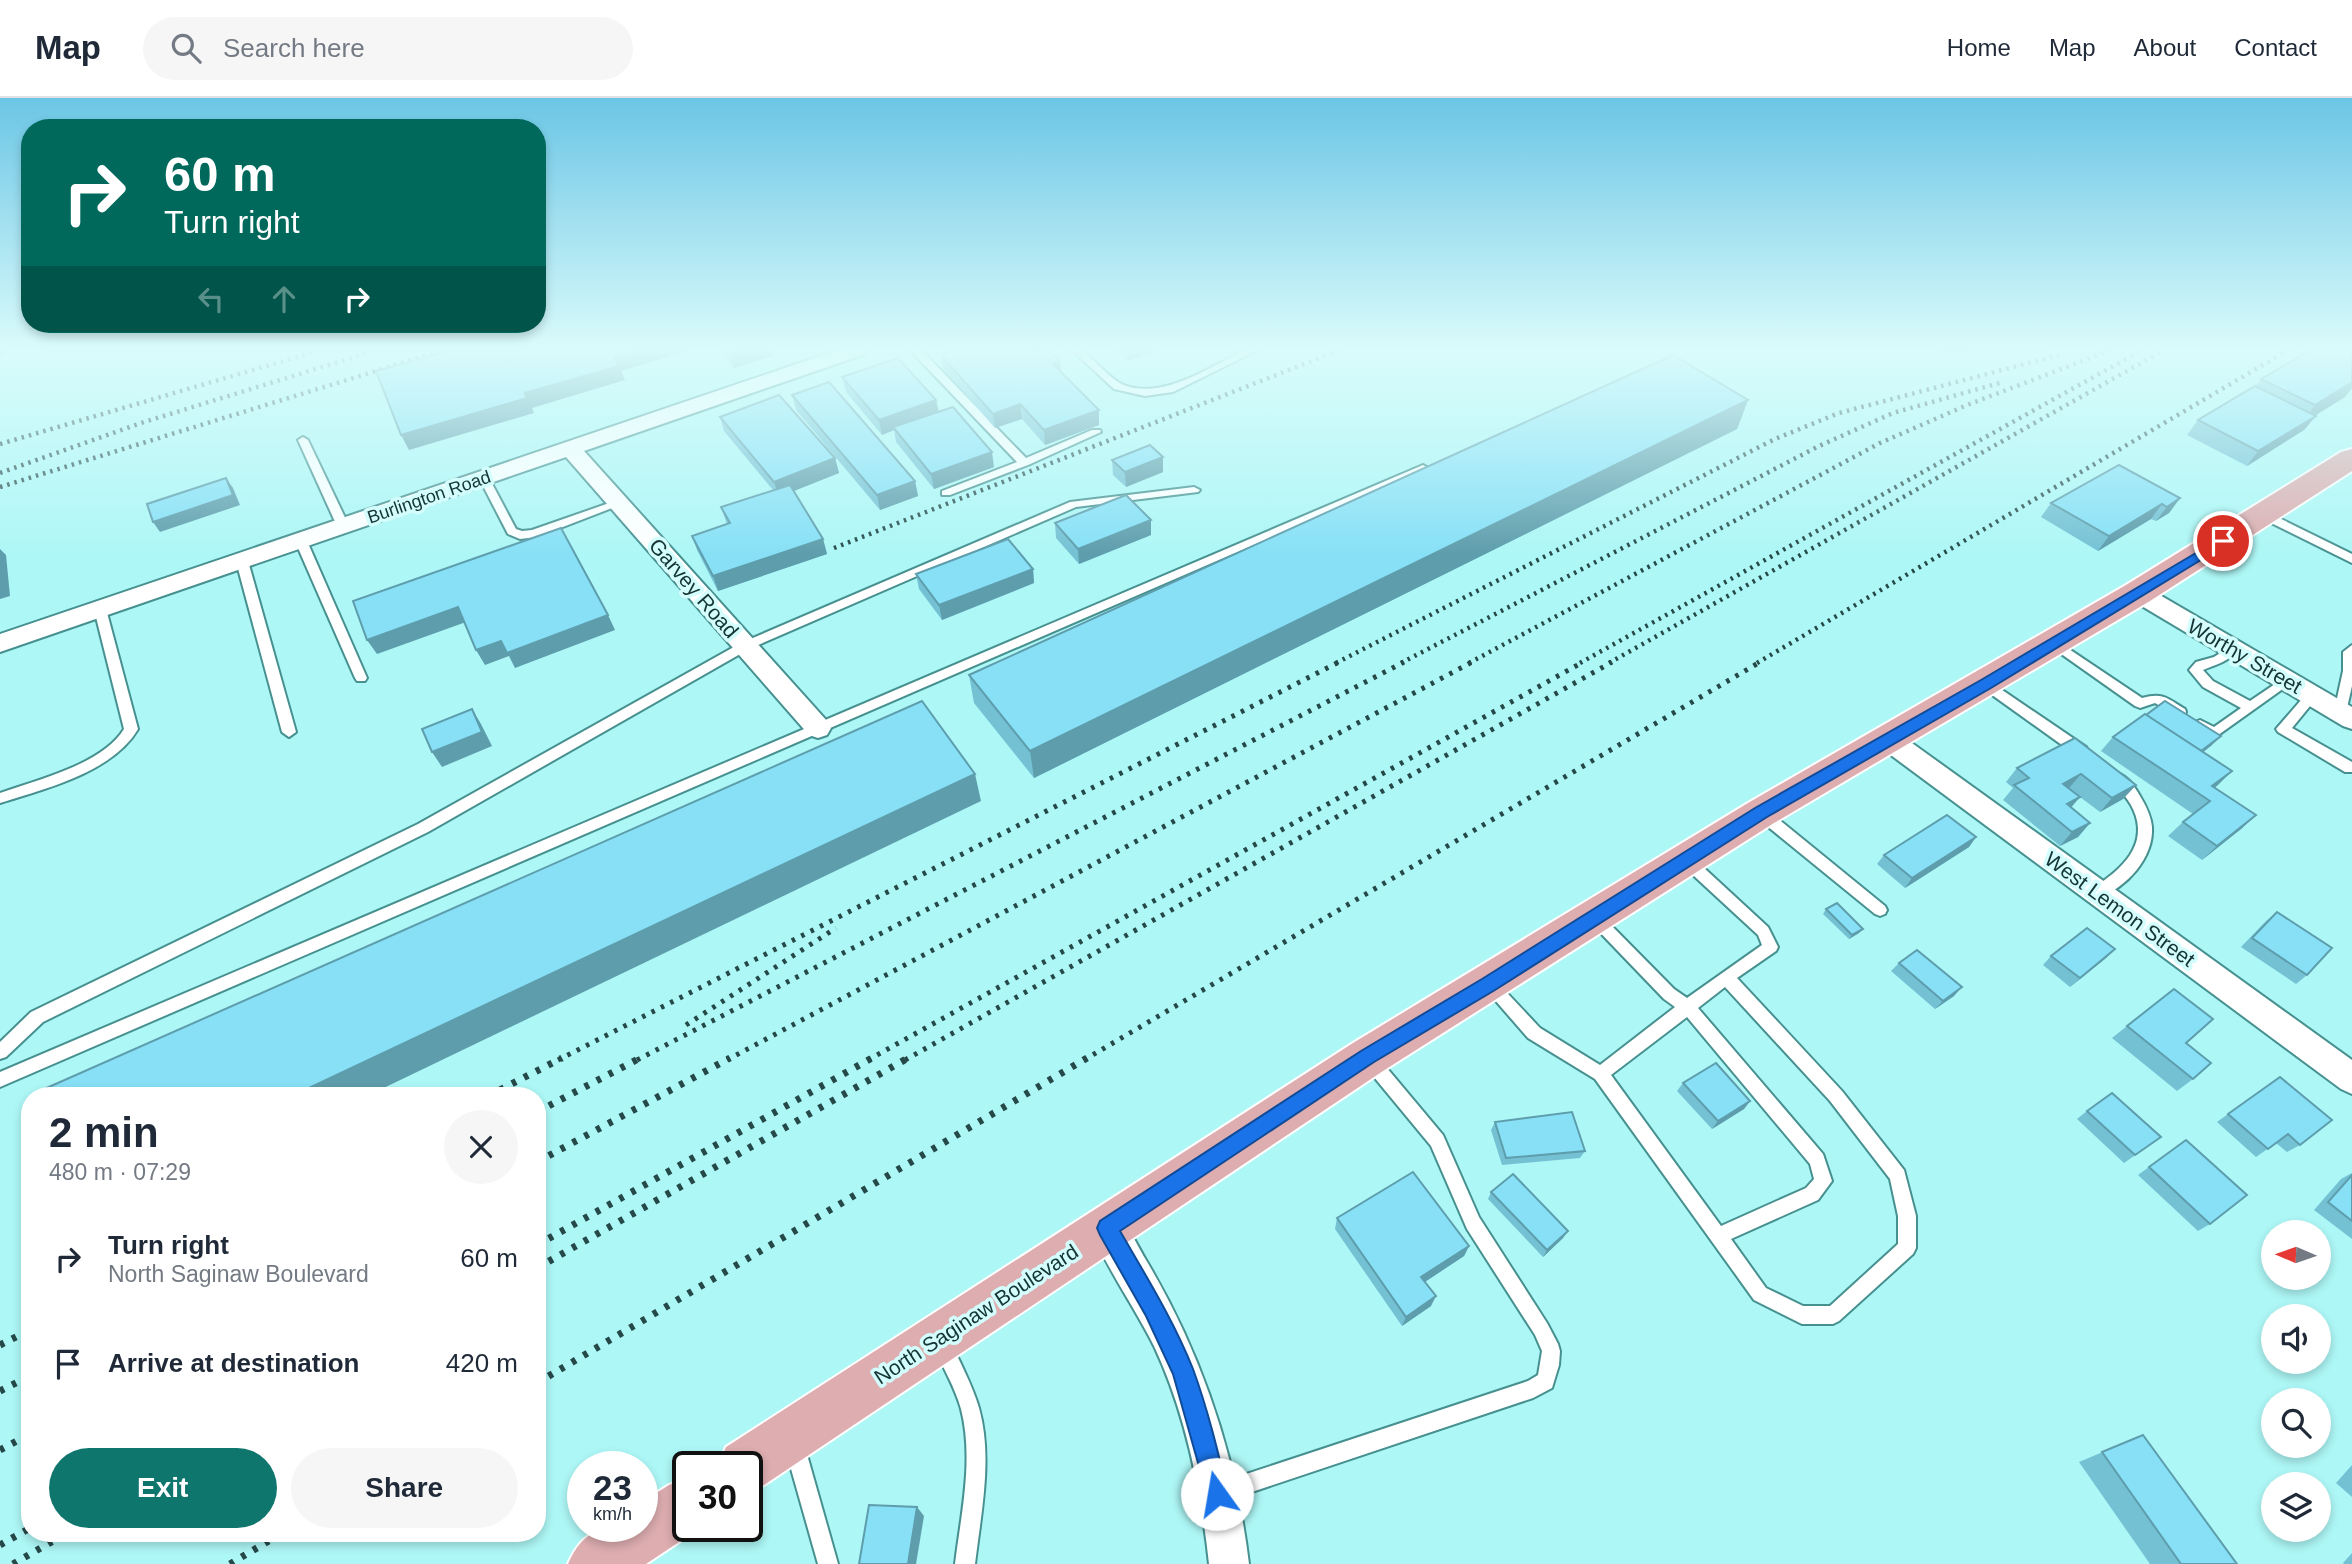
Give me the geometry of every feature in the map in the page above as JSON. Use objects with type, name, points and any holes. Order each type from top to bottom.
[{"type":"main road","name":"North Saginaw Boulevard","points":[[763,1455],[1368,1057],[1761,813],[2138,593],[2352,458]]},
{"type":"main road","points":[[596,1564],[672,1514]]},
{"type":"street","name":"Burlington Road","points":[[0,643],[660,418]]},
{"type":"street","name":"Garvey Road","points":[[571,449],[818,728]]},
{"type":"street","name":"Worthy Street","points":[[2138,593],[2346,715]]},
{"type":"street","name":"West Lemon Street","points":[[1889,740],[2352,1079]]},
{"type":"street","points":[[1107,1228],[1154,1309],[1183,1371],[1217,1494],[1229,1564]]},
{"type":"lane","points":[[981,418],[1024,463]]},
{"type":"lane","points":[[946,493],[1096,432]]},
{"type":"lane","points":[[303,440],[343,526]]},
{"type":"lane","points":[[0,1080],[1423,468]]},
{"type":"lane","points":[[484,478],[512,531],[520,535],[533,534],[619,503]]},
{"type":"lane","points":[[0,1052],[37,1017],[423,828],[745,646],[1074,505],[1194,490]]},
{"type":"lane","points":[[2265,515],[2352,559]]},
{"type":"lane","points":[[301,541],[361,678]]},
{"type":"lane","points":[[242,561],[289,732]]},
{"type":"lane","points":[[0,798],[104,758],[129,737],[131,729],[100,609]]},
{"type":"lane","points":[[2054,643],[2140,703],[2157,698],[2214,733],[2288,681]]},
{"type":"lane","points":[[2234,649],[2218,661],[2200,665],[2194,670],[2208,684],[2250,707]]},
{"type":"lane","points":[[2346,715],[2349,652],[2352,649]]},
{"type":"lane","points":[[1986,684],[2091,758]]},
{"type":"lane","points":[[2313,695],[2283,729],[2350,768],[2352,766]]},
{"type":"lane","points":[[2098,892],[2117,882],[2136,862],[2147,833],[2146,818],[2137,799],[2109,772]]},
{"type":"lane","points":[[1761,813],[1880,909]]},
{"type":"lane","points":[[1601,1074],[1727,977],[1771,947],[1763,931],[1686,860]]},
{"type":"lane","points":[[1594,918],[1669,994],[1689,1008],[1817,1160],[1823,1181],[1812,1194],[1718,1236]]},
{"type":"lane","points":[[1489,984],[1534,1033],[1601,1074],[1760,1294],[1802,1315],[1832,1315],[1907,1248],[1907,1216],[1898,1176],[1836,1096],[1727,977]]},
{"type":"lane","points":[[1217,1494],[1534,1389],[1545,1381],[1550,1365],[1550,1351],[1541,1329],[1473,1223],[1437,1141],[1368,1057]]},
{"type":"lane","points":[[939,1338],[971,1410],[973,1496],[965,1564]]},
{"type":"lane","points":[[792,1436],[828,1564]]},
{"type":"building","points":[[395,418],[457,418],[401,435]]},
{"type":"building","points":[[721,418],[800,418],[835,458],[774,482]]},
{"type":"building","points":[[812,418],[861,418],[915,481],[877,495]]},
{"type":"building","points":[[919,418],[963,418],[992,452],[931,474],[893,427]]},
{"type":"building","points":[[1033,418],[1076,418],[1044,430]]},
{"type":"building","points":[[1533,418],[1710,418],[1030,751],[969,675]]},
{"type":"building","points":[[2201,418],[2312,418],[2258,451],[2198,420]]},
{"type":"building","points":[[1150,445],[1163,457],[1125,472],[1112,460]]},
{"type":"building","points":[[2119,465],[2180,498],[2167,507],[2162,504],[2109,536],[2051,503]]},
{"type":"building","points":[[226,478],[233,495],[153,522],[147,504]]},
{"type":"building","points":[[790,485],[823,539],[713,576],[692,536],[730,523],[721,507]]},
{"type":"building","points":[[1126,495],[1151,520],[1078,549],[1055,523]]},
{"type":"building","points":[[561,528],[608,615],[507,653],[501,641],[476,650],[458,607],[367,640],[353,601]]},
{"type":"building","points":[[1008,539],[1033,569],[939,605],[916,574]]},
{"type":"building","points":[[922,701],[975,774],[311,1087],[49,1087]]},
{"type":"building","points":[[2165,701],[2221,736],[2201,751],[2146,715]]},
{"type":"building","points":[[472,709],[482,732],[432,752],[422,729]]},
{"type":"building","points":[[2145,714],[2232,771],[2212,786],[2256,815],[2217,846],[2183,822],[2210,801],[2113,737]]},
{"type":"building","points":[[2075,738],[2136,785],[2112,798],[2081,774],[2063,784],[2080,797],[2067,804],[2090,823],[2072,832],[2014,785],[2029,778],[2017,768]]},
{"type":"building","points":[[1947,815],[1976,837],[1912,878],[1884,855]]},
{"type":"building","points":[[1837,903],[1863,929],[1852,935],[1826,909]]},
{"type":"building","points":[[2277,912],[2332,948],[2307,975],[2252,938]]},
{"type":"building","points":[[2087,928],[2115,949],[2080,978],[2051,956]]},
{"type":"building","points":[[1917,950],[1962,987],[1943,1001],[1899,963]]},
{"type":"building","points":[[2174,989],[2213,1019],[2186,1043],[2211,1063],[2193,1079],[2127,1026]]},
{"type":"building","points":[[1716,1063],[1750,1101],[1718,1121],[1683,1083]]},
{"type":"building","points":[[2280,1077],[2332,1120],[2300,1145],[2288,1134],[2268,1149],[2228,1114]]},
{"type":"building","points":[[2112,1093],[2161,1137],[2135,1155],[2087,1111]]},
{"type":"building","points":[[1572,1112],[1585,1151],[1506,1158],[1495,1122]]},
{"type":"building","points":[[2186,1140],[2247,1195],[2210,1224],[2149,1167]]},
{"type":"building","points":[[1413,1172],[1469,1246],[1421,1277],[1436,1296],[1406,1317],[1337,1218]]},
{"type":"building","points":[[1513,1174],[1568,1231],[1547,1250],[1491,1192]]},
{"type":"building","points":[[2352,1175],[2352,1221],[2328,1202]]},
{"type":"building","points":[[2143,1435],[2237,1564],[2181,1564],[2102,1452]]},
{"type":"building","points":[[869,1505],[917,1507],[908,1564],[859,1564]]},
{"type":"railway","points":[[0,444],[87,418]]},
{"type":"railway","points":[[0,473],[156,418]]},
{"type":"railway","points":[[0,487],[222,418]]},
{"type":"railway","points":[[834,548],[1165,418]]},
{"type":"railway","points":[[1336,663],[1775,439],[1826,418]]},
{"type":"railway","points":[[1401,663],[1819,446],[1881,418]]},
{"type":"railway","points":[[1469,663],[1880,443],[1936,418]]},
{"type":"railway","points":[[1580,663],[2019,418]]},
{"type":"railway","points":[[1609,663],[2043,418]]},
{"type":"railway","points":[[1757,663],[2172,418]]},
{"type":"railway","points":[[558,1060],[1339,662]]},
{"type":"railway","points":[[637,1060],[1404,662]]},
{"type":"railway","points":[[727,1060],[1472,662]]},
{"type":"railway","points":[[868,1060],[1583,662]]},
{"type":"railway","points":[[905,1060],[1612,662]]},
{"type":"railway","points":[[1084,1060],[1760,662]]},
{"type":"railway","points":[[686,1025],[836,928]]},
{"type":"railway","points":[[506,1087],[562,1058]]},
{"type":"railway","points":[[546,1107],[640,1058]]},
{"type":"railway","points":[[546,1157],[730,1058]]},
{"type":"railway","points":[[546,1240],[872,1058]]},
{"type":"railway","points":[[546,1263],[908,1058]]},
{"type":"railway","points":[[546,1378],[1087,1058]]},
{"type":"railway","points":[[0,1345],[21,1334]]},
{"type":"railway","points":[[0,1391],[21,1380]]},
{"type":"railway","points":[[0,1450],[21,1439]]},
{"type":"railway","points":[[0,1545],[21,1533]]},
{"type":"railway","points":[[13,1564],[51,1542]]},
{"type":"railway","points":[[230,1564],[267,1542]]},
{"type":"route","points":[[1217,1494],[1183,1371],[1154,1309],[1107,1228],[1368,1057],[1761,813],[1986,684],[2223,541]]}]
